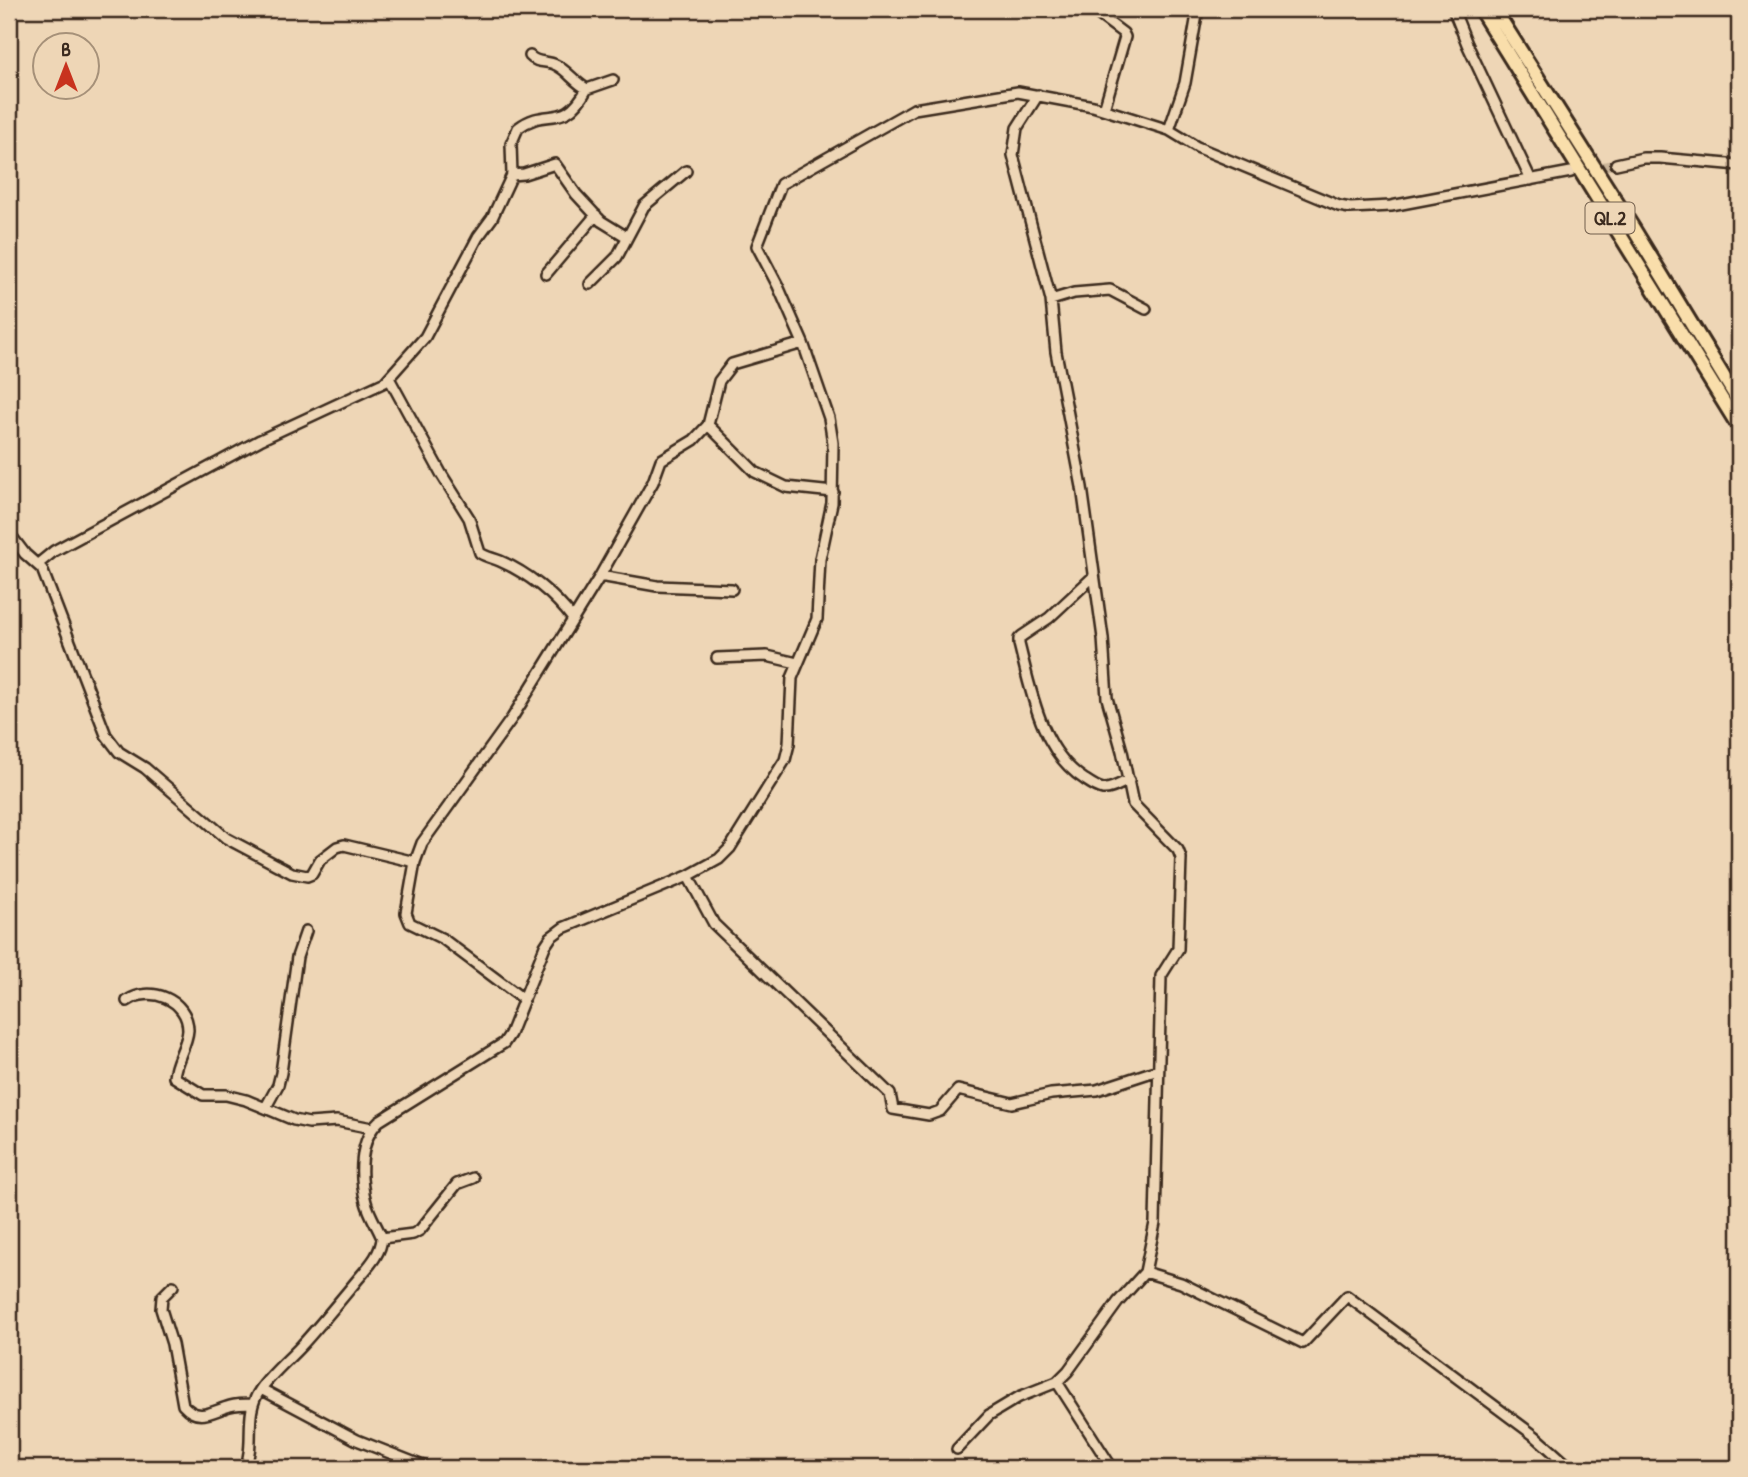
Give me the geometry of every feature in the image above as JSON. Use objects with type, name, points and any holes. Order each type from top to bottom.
[{"type":"highway","name":"QL.2","points":[[1480,9],[1739,427]]},
{"type":"highway","name":"QL.2","points":[[1494,9],[1739,402]]},
{"type":"street","points":[[1091,9],[1125,37],[1104,109]]},
{"type":"street","points":[[1169,130],[1185,83],[1198,9]]},
{"type":"street","points":[[1453,9],[1531,180]]},
{"type":"street","points":[[530,56],[535,61],[556,65],[587,89]]},
{"type":"street","points":[[38,564],[54,551],[260,440],[389,378],[425,337],[478,237],[492,218],[512,175],[511,144],[517,128],[573,110],[579,105],[587,89],[613,80]]},
{"type":"street","points":[[245,1468],[249,1452],[249,1419],[261,1389],[321,1325],[375,1258],[382,1238],[366,1202],[362,1163],[372,1128],[504,1043],[551,937],[563,928],[688,876],[719,859],[730,848],[779,772],[789,744],[791,687],[797,663],[817,619],[820,559],[832,510],[833,492],[833,435],[803,343],[779,286],[757,246],[781,184],[914,109],[1004,93],[1038,95],[1104,109],[1169,130],[1209,152],[1339,206],[1350,208],[1391,206],[1571,172]]},
{"type":"street","points":[[957,1449],[989,1415],[1018,1397],[1057,1382],[1118,1302],[1145,1272],[1155,1223],[1161,976],[1178,949],[1181,859],[1178,850],[1136,809],[1107,698],[1103,638],[1081,480],[1054,341],[1051,300],[1013,155],[1017,128],[1038,95]]},
{"type":"street","points":[[1616,164],[1643,158],[1660,158],[1739,165]]},
{"type":"street","points":[[512,175],[555,164],[576,194],[596,215],[627,236]]},
{"type":"street","points":[[590,284],[617,257],[644,206],[686,171]]},
{"type":"street","points":[[546,274],[596,215]]},
{"type":"street","points":[[1051,300],[1083,292],[1110,290],[1146,309]]},
{"type":"street","points":[[523,999],[443,939],[407,919],[415,862],[422,843],[512,718],[600,576],[651,486],[661,460],[694,440],[708,425],[719,382],[732,364],[803,343]]},
{"type":"street","points":[[389,378],[442,475],[469,518],[480,553],[502,562],[538,584],[560,603],[573,619]]},
{"type":"street","points":[[708,425],[755,472],[786,487],[833,492]]},
{"type":"street","points":[[9,533],[25,554],[38,564],[106,735],[113,746],[145,768],[216,831],[292,873],[307,876],[312,874],[320,860],[344,845],[415,862]]},
{"type":"street","points":[[600,576],[657,586],[732,589]]},
{"type":"street","points":[[1094,576],[1049,618],[1022,636],[1019,645],[1039,715],[1054,748],[1063,760],[1081,777],[1099,788],[1109,789],[1129,780]]},
{"type":"street","points":[[717,658],[767,656],[797,663]]},
{"type":"street","points":[[688,876],[714,925],[890,1094],[893,1109],[929,1115],[940,1111],[958,1090],[1012,1102],[1051,1094],[1097,1090],[1158,1070]]},
{"type":"street","points":[[266,1107],[281,1073],[297,957],[306,931]]},
{"type":"street","points":[[127,1001],[147,994],[160,994],[181,1012],[188,1032],[174,1073],[176,1079],[203,1095],[226,1095],[309,1123],[337,1121],[372,1128]]},
{"type":"street","points":[[382,1238],[413,1234],[420,1230],[457,1184],[472,1178]]},
{"type":"street","points":[[1145,1272],[1181,1283],[1303,1343],[1347,1296],[1535,1436],[1571,1468]]},
{"type":"street","points":[[173,1286],[162,1297],[160,1308],[172,1344],[183,1405],[195,1415],[209,1415],[229,1406],[253,1404]]},
{"type":"street","points":[[1057,1382],[1112,1468]]},
{"type":"street","points":[[261,1389],[356,1439],[428,1468]]},
{"type":"tunnel","points":[[1590,169],[1616,164]]}]
